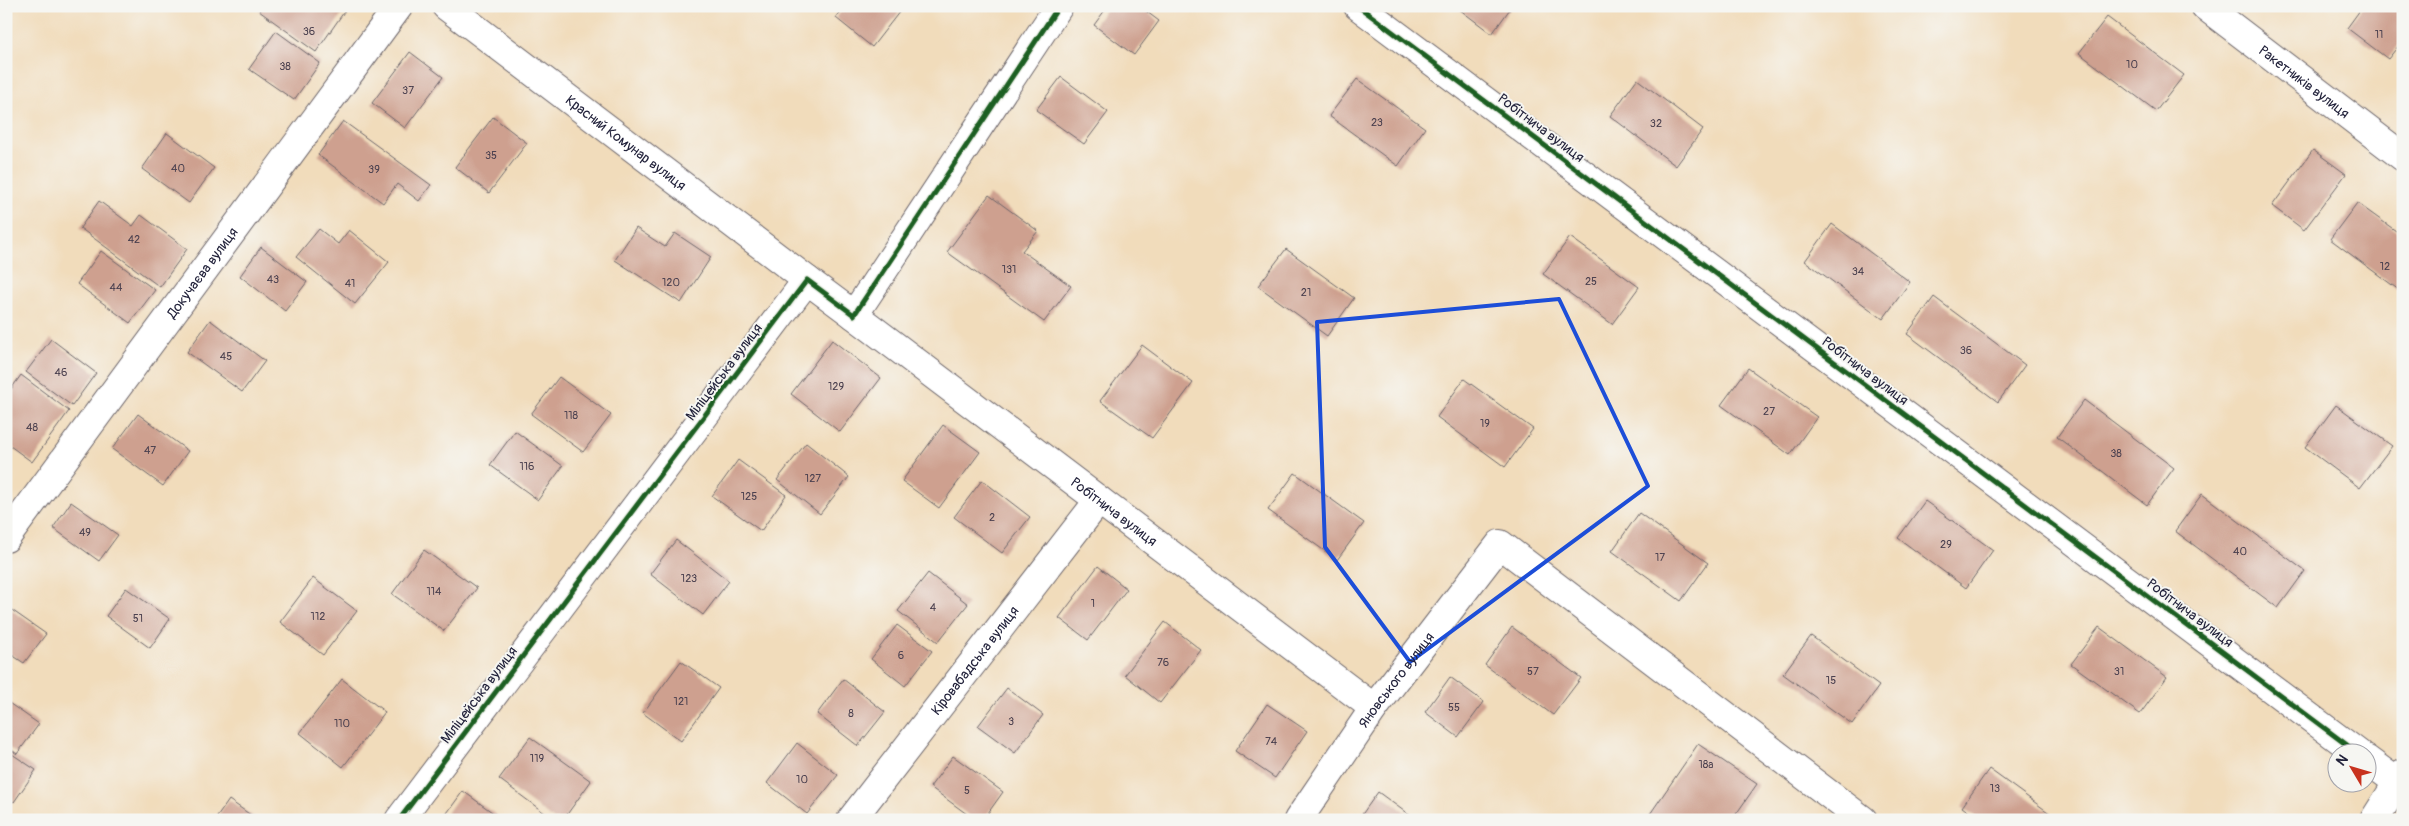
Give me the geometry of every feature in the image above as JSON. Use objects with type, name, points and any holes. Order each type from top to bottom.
[{"type":"street","name":"Докучаєва вулиця","points":[[6,538],[399,6]]},
{"type":"street","name":"Красний Комунар вулиця","points":[[446,6],[807,280]]},
{"type":"street","points":[[807,280],[854,315],[1059,6]]},
{"type":"street","name":"Робітнича вулиця","points":[[1358,6],[2346,744]]},
{"type":"street","name":"Ракетників вулиця","points":[[2205,6],[2403,157]]},
{"type":"street","name":"Міліцейська вулиця","points":[[399,820],[807,280]]},
{"type":"street","name":"Робітнича вулиця","points":[[854,315],[1374,708]]},
{"type":"street","name":"Кіровабадська вулиця","points":[[851,820],[1099,500]]},
{"type":"street","name":"Яновського вулиця","points":[[1298,820],[1374,708],[1500,544],[1858,819]]},
{"type":"street","points":[[2374,820],[2400,778],[2376,765]]},
{"type":"highlighted area","points":[[1559,299],[1648,486],[1410,662],[1325,547],[1317,322]]},
{"type":"building","points":[[263,6],[341,6],[346,9],[316,52],[259,11]]},
{"type":"building","points":[[845,6],[894,6],[900,11],[872,47],[836,18]]},
{"type":"building","points":[[1108,6],[1139,6],[1159,21],[1134,55],[1094,25]]},
{"type":"building","points":[[1455,6],[1512,6],[1492,34]]},
{"type":"building","points":[[2363,6],[2395,6],[2403,12],[2403,40],[2388,59],[2347,28]]},
{"type":"building","points":[[2107,17],[2184,75],[2156,111],[2079,53]]},
{"type":"building","points":[[276,31],[320,63],[294,100],[249,69]]},
{"type":"building","points":[[410,52],[443,77],[405,128],[372,103]]},
{"type":"building","points":[[1061,77],[1108,112],[1084,144],[1036,110]]},
{"type":"building","points":[[1357,79],[1425,128],[1398,166],[1329,116]]},
{"type":"building","points":[[1637,79],[1703,129],[1676,166],[1610,116]]},
{"type":"building","points":[[493,117],[527,143],[489,193],[455,167]]},
{"type":"building","points":[[343,121],[431,185],[419,201],[397,184],[383,203],[318,155]]},
{"type":"building","points":[[167,133],[214,168],[189,203],[142,169]]},
{"type":"building","points":[[2313,150],[2346,174],[2304,230],[2272,206]]},
{"type":"building","points":[[989,195],[1038,231],[1022,251],[1071,286],[1044,322],[947,252]]},
{"type":"building","points":[[99,201],[133,226],[141,215],[187,249],[160,287],[80,228]]},
{"type":"building","points":[[2357,203],[2403,236],[2403,293],[2330,239]]},
{"type":"building","points":[[1832,224],[1910,282],[1883,319],[1805,261]]},
{"type":"building","points":[[636,228],[665,247],[675,233],[711,257],[681,303],[615,260]]},
{"type":"building","points":[[319,229],[338,244],[349,230],[389,262],[355,304],[296,257]]},
{"type":"building","points":[[1570,237],[1639,287],[1612,324],[1543,274]]},
{"type":"building","points":[[261,247],[307,282],[285,311],[240,276]]},
{"type":"building","points":[[1286,249],[1354,298],[1327,336],[1258,286]]},
{"type":"building","points":[[101,251],[155,290],[130,323],[77,284]]},
{"type":"building","points":[[1934,297],[2025,365],[1998,402],[1907,334]]},
{"type":"building","points":[[210,320],[265,361],[242,392],[187,352]]},
{"type":"building","points":[[51,339],[96,373],[72,406],[26,372]]},
{"type":"building","points":[[832,340],[881,378],[840,432],[791,394]]},
{"type":"building","points":[[1142,345],[1193,383],[1152,438],[1100,401]]},
{"type":"building","points":[[1748,368],[1817,417],[1790,455],[1721,405]]},
{"type":"building","points":[[21,375],[69,411],[32,462],[6,443],[6,396]]},
{"type":"building","points":[[559,377],[611,415],[583,452],[531,414]]},
{"type":"building","points":[[1464,379],[1533,429],[1505,467],[1437,417]]},
{"type":"building","points":[[2084,400],[2174,468],[2147,505],[2057,437]]},
{"type":"building","points":[[2336,405],[2392,446],[2360,488],[2305,447]]},
{"type":"building","points":[[138,414],[188,451],[163,486],[112,449]]},
{"type":"building","points":[[943,425],[980,452],[939,508],[902,481]]},
{"type":"building","points":[[515,431],[563,466],[538,500],[490,465]]},
{"type":"building","points":[[806,443],[849,477],[820,514],[777,480]]},
{"type":"building","points":[[738,460],[786,495],[761,531],[712,496]]},
{"type":"building","points":[[1295,473],[1364,523],[1337,560],[1268,510]]},
{"type":"building","points":[[982,480],[1030,517],[1002,553],[954,517]]},
{"type":"building","points":[[2202,494],[2305,571],[2278,608],[2175,531]]},
{"type":"building","points":[[1925,501],[1993,550],[1966,588],[1898,538]]},
{"type":"building","points":[[71,502],[118,535],[99,561],[53,528]]},
{"type":"building","points":[[1639,513],[1708,563],[1681,601],[1612,551]]},
{"type":"building","points":[[676,540],[729,581],[703,615],[650,574]]},
{"type":"building","points":[[424,550],[477,588],[444,631],[392,594]]},
{"type":"building","points":[[1098,566],[1127,589],[1088,640],[1059,618]]},
{"type":"building","points":[[928,573],[968,604],[938,642],[898,611]]},
{"type":"building","points":[[313,578],[357,611],[323,655],[280,622]]},
{"type":"building","points":[[126,588],[170,619],[150,648],[106,616]]},
{"type":"building","points":[[6,606],[46,634],[24,663],[6,651]]},
{"type":"building","points":[[1165,622],[1201,650],[1160,703],[1125,675]]},
{"type":"building","points":[[897,625],[932,651],[905,686],[871,659]]},
{"type":"building","points":[[1512,627],[1581,678],[1553,715],[1485,665]]},
{"type":"building","points":[[2099,627],[2167,677],[2140,714],[2071,664]]},
{"type":"building","points":[[1811,636],[1879,686],[1852,724],[1783,674]]},
{"type":"building","points":[[681,661],[719,688],[681,741],[643,713]]},
{"type":"building","points":[[1450,677],[1484,702],[1458,737],[1425,712]]},
{"type":"building","points":[[342,679],[385,712],[343,767],[300,733]]},
{"type":"building","points":[[843,679],[885,712],[858,746],[817,714]]},
{"type":"building","points":[[1007,688],[1043,715],[1015,753],[978,726]]},
{"type":"building","points":[[6,701],[39,724],[17,754],[6,746]]},
{"type":"building","points":[[1267,704],[1307,731],[1275,778],[1235,751]]},
{"type":"building","points":[[530,737],[591,781],[563,820],[554,820],[499,779]]},
{"type":"building","points":[[797,743],[838,775],[807,814],[767,783]]},
{"type":"building","points":[[1698,744],[1757,784],[1732,820],[1651,820],[1648,817]]},
{"type":"building","points":[[6,750],[36,770],[14,802],[6,797]]},
{"type":"building","points":[[953,756],[1003,792],[983,820],[975,820],[930,787]]},
{"type":"building","points":[[1989,769],[2059,820],[1980,820],[1962,807]]},
{"type":"building","points":[[463,791],[503,820],[442,820]]},
{"type":"building","points":[[1378,792],[1412,817],[1410,820],[1358,820]]},
{"type":"building","points":[[229,800],[258,820],[215,820]]},
{"type":"cycle path","points":[[399,820],[807,280],[854,315],[1059,6]]},
{"type":"cycle path","points":[[1358,6],[2346,744]]}]
